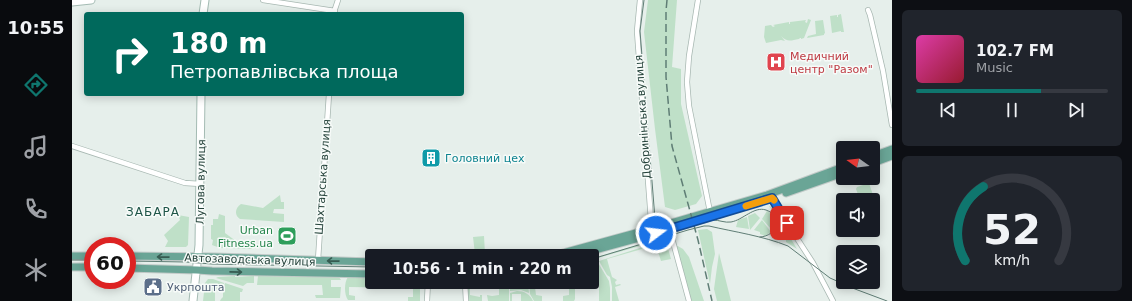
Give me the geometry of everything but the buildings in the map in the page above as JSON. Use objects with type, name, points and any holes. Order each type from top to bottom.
[{"type":"main road","points":[[72,2],[91,0]]},
{"type":"main road","points":[[203,12],[205,0]]},
{"type":"main road","name":"Лугова вулиця","points":[[192,299],[200,238],[201,96]]},
{"type":"main road","points":[[880,153],[892,149]]},
{"type":"main road","points":[[880,160],[892,156]]},
{"type":"main road","points":[[670,227],[710,212],[771,196],[836,170]]},
{"type":"main road","points":[[580,249],[670,227],[836,176]]},
{"type":"main road","points":[[595,249],[655,230]]},
{"type":"main road","points":[[72,256],[84,256]]},
{"type":"main road","name":"Автозаводська вулиця","points":[[136,256],[365,262]]},
{"type":"main road","points":[[72,267],[84,267]]},
{"type":"main road","name":"Автозаводська вулиця","points":[[136,268],[365,274]]},
{"type":"street","points":[[263,0],[334,12],[338,0]]},
{"type":"street","name":"Добринінська вулиця","points":[[640,0],[637,31],[651,220],[655,230]]},
{"type":"street","points":[[698,0],[687,82],[689,106],[710,212]]},
{"type":"street","points":[[868,10],[883,71],[892,125]]},
{"type":"street","name":"Шахтарська вулиця","points":[[318,260],[329,96]]},
{"type":"street","points":[[72,146],[185,184],[201,184]]},
{"type":"street","points":[[771,196],[813,263],[833,301]]},
{"type":"street","points":[[670,227],[689,301]]},
{"type":"street","points":[[427,301],[428,289]]},
{"type":"street","points":[[465,289],[466,301]]},
{"type":"green space","points":[[648,0],[677,0],[672,67],[681,69],[681,104],[702,196],[696,204],[675,210],[665,207],[644,32]]},
{"type":"green space","points":[[841,14],[844,32],[841,31],[832,33],[830,16],[837,15],[838,17],[838,15]]},
{"type":"green space","points":[[808,19],[811,20],[804,38],[789,40],[781,36],[785,41],[781,40],[766,43],[764,37],[765,26],[771,25],[773,27],[775,26],[773,25],[789,22],[790,24],[790,22],[806,20],[805,22],[807,23]]},
{"type":"green space","points":[[823,20],[824,35],[807,38],[808,36],[816,34],[815,21]]},
{"type":"green space","points":[[870,185],[872,193],[858,193],[857,187]]},
{"type":"green space","points":[[280,195],[281,202],[284,202],[284,209],[274,209],[273,213],[284,214],[284,222],[240,219],[236,214],[236,209],[241,204],[263,208]]},
{"type":"green space","points":[[769,206],[773,209],[797,249],[786,242],[786,240],[778,233],[778,220]]},
{"type":"green space","points":[[767,211],[772,215],[774,220],[775,225],[773,231],[762,219]]},
{"type":"green space","points":[[755,213],[760,218],[750,230],[748,216]]},
{"type":"green space","points":[[219,214],[225,216],[225,233],[240,244],[252,245],[252,249],[220,248],[212,245],[213,240],[211,239],[211,225],[213,225],[213,219],[218,219]]},
{"type":"green space","points":[[178,215],[189,217],[188,245],[186,247],[165,247],[168,241],[164,235],[180,220]]},
{"type":"green space","points":[[747,217],[749,229],[736,227],[738,220]]},
{"type":"green space","points":[[762,220],[771,232],[765,236],[754,230]]},
{"type":"green space","points":[[707,229],[712,232],[715,254],[710,284],[698,230]]},
{"type":"green space","points":[[484,236],[485,249],[474,249],[473,237]]},
{"type":"green space","points":[[665,237],[665,239],[599,257]]},
{"type":"green space","points":[[666,241],[671,259],[661,261],[656,245],[607,259],[612,277],[617,280],[615,282],[616,285],[621,285],[615,287],[619,301],[612,301],[610,277],[607,275],[599,261]]},
{"type":"green space","points":[[676,245],[683,249],[689,257],[704,301],[691,301]]},
{"type":"green space","points":[[719,253],[731,301],[717,301],[714,289]]},
{"type":"green space","points":[[599,264],[609,281],[610,301],[599,301]]},
{"type":"green space","points":[[254,276],[254,283],[247,283],[243,286],[216,278]]},
{"type":"green space","points":[[258,276],[339,277],[341,280],[331,280],[331,287],[341,287],[340,298],[316,298],[315,295],[323,295],[322,285],[257,285]]},
{"type":"green space","points":[[348,277],[365,277],[365,287],[349,287],[349,295],[355,296],[355,300],[348,300],[345,288]]},
{"type":"green space","points":[[208,279],[213,279],[224,283],[222,289],[215,289],[215,301],[203,301],[205,283]]},
{"type":"green space","points":[[225,283],[243,289],[242,292],[240,292],[240,301],[220,301],[223,297]]},
{"type":"green space","points":[[413,289],[420,289],[420,301],[408,301],[408,297],[413,297]]},
{"type":"green space","points":[[468,289],[470,289],[470,295],[480,297],[480,295],[482,295],[482,301],[469,301]]},
{"type":"green space","points":[[499,289],[509,289],[509,301],[488,301],[487,295],[499,295]]},
{"type":"green space","points":[[510,289],[529,289],[529,293],[521,290],[510,291]]},
{"type":"green space","points":[[530,289],[535,289],[536,295],[542,296],[542,301],[534,301],[530,294]]},
{"type":"green space","points":[[569,289],[575,289],[574,301],[563,301],[563,296],[569,295]]},
{"type":"green space","points":[[517,291],[526,293],[533,301],[521,301],[521,294],[512,294],[512,301],[510,301],[510,293]]},
{"type":"tram line","points":[[644,0],[640,31],[655,219],[663,229],[669,232],[676,232]]},
{"type":"tram line","points":[[700,223],[713,220],[731,222],[762,209],[771,213],[775,217],[776,225],[771,233],[760,237]]},
{"type":"tram line","points":[[599,257],[688,230],[709,226],[759,237],[788,246],[830,278],[887,301]]},
{"type":"tram line","points":[[72,260],[84,260]]},
{"type":"tram line","points":[[136,261],[365,267]]},
{"type":"railway","points":[[667,0],[666,77],[672,146],[698,240],[712,301]]},
{"type":"slow traffic","points":[[746,206],[772,198],[774,200]]},
{"type":"place","name":"Медичний центр \"Разом\"","points":[[776,62]]},
{"type":"place","name":"Головний цех","points":[[431,158]]},
{"type":"place","name":"Urban Fitness.ua","points":[[287,236]]},
{"type":"place","name":"Укрпошта","points":[[153,287]]},
{"type":"district","name":"ЗАБАРА","points":[[153,212]]},
{"type":"route","points":[[656,233],[772,198],[787,223]]}]
